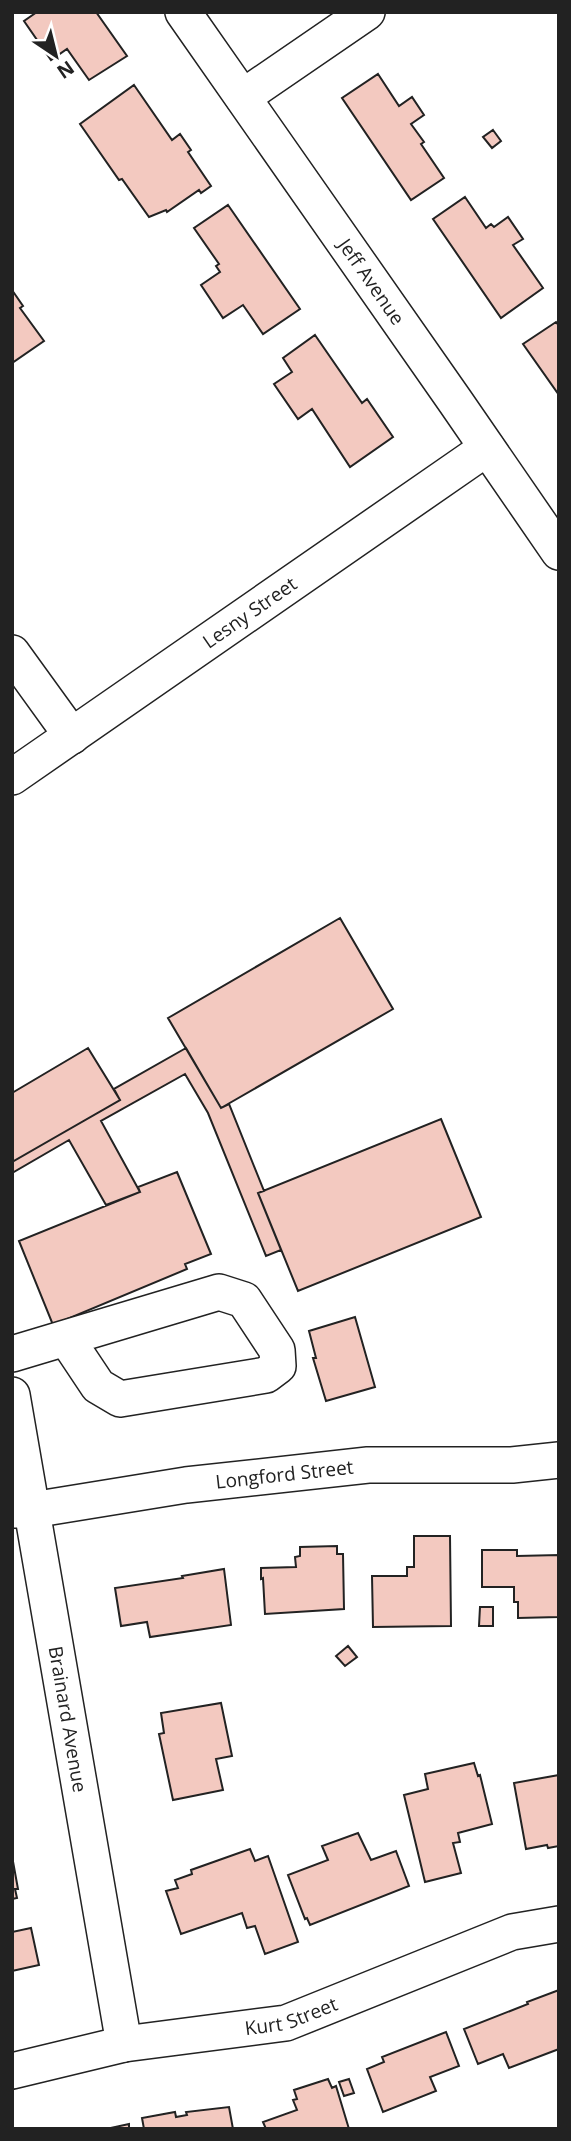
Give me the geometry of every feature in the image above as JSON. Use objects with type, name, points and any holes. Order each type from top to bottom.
[{"type":"street","name":"Jeff Avenue","points":[[183,12],[559,552]]},
{"type":"street","points":[[243,97],[367,12]]},
{"type":"street","name":"Lesny Street","points":[[12,777],[487,448]]},
{"type":"street","points":[[12,653],[72,736]]},
{"type":"street","points":[[12,1354],[219,1292],[244,1300],[277,1350],[278,1366],[266,1375],[120,1399],[98,1386],[66,1338]]},
{"type":"street","name":"Brainard Avenue","points":[[12,1395],[22,1510],[124,2044]]},
{"type":"street","name":"Longford Street","points":[[22,1510],[186,1485],[368,1465],[512,1465],[559,1460]]},
{"type":"street","name":"Kurt Street","points":[[12,2071],[124,2044],[286,2023],[512,1932],[559,1924]]},
{"type":"building","points":[[37,12],[96,12],[127,56],[89,80],[67,49],[51,60],[24,21]]},
{"type":"building","points":[[378,74],[399,106],[412,97],[424,115],[411,124],[444,178],[411,200],[342,98]]},
{"type":"building","points":[[134,85],[172,140],[180,134],[191,150],[188,152],[211,186],[201,193],[199,190],[167,212],[166,210],[149,217],[80,124]]},
{"type":"building","points":[[493,130],[501,141],[492,148],[483,137]]},
{"type":"building","points":[[465,197],[486,228],[491,224],[494,227],[508,217],[523,239],[513,245],[543,288],[501,318],[433,219]]},
{"type":"building","points":[[228,205],[300,309],[263,334],[243,305],[223,318],[201,285],[220,272],[216,266],[219,264],[194,228]]},
{"type":"building","points":[[12,290],[23,306],[20,308],[44,341],[12,363]]},
{"type":"building","points":[[556,322],[559,326],[559,395],[523,344]]},
{"type":"building","points":[[315,335],[362,403],[367,399],[393,437],[350,467],[312,409],[298,419],[274,384],[292,372],[283,358]]},
{"type":"building","points":[[340,918],[393,1009],[221,1108],[168,1018]]},
{"type":"building","points":[[88,1048],[120,1100],[12,1162],[12,1093]]},
{"type":"building","points":[[186,1048],[221,1108],[229,1104],[264,1191],[258,1193],[281,1250],[266,1256],[208,1113],[185,1074],[101,1121],[140,1192],[106,1205],[69,1140],[12,1173],[12,1162],[120,1100],[114,1089]]},
{"type":"building","points":[[441,1119],[481,1217],[298,1291],[258,1193]]},
{"type":"building","points":[[177,1172],[211,1254],[185,1264],[187,1269],[53,1325],[19,1241],[140,1192],[138,1187]]},
{"type":"building","points":[[355,1317],[375,1387],[326,1401],[313,1358],[316,1358],[309,1331]]},
{"type":"building","points":[[414,1536],[450,1536],[451,1626],[373,1627],[372,1576],[407,1576],[407,1567],[414,1567]]},
{"type":"building","points":[[337,1546],[337,1554],[343,1554],[344,1609],[265,1614],[261,1568],[296,1567],[295,1557],[300,1556],[300,1547]]},
{"type":"building","points":[[482,1550],[517,1550],[517,1556],[559,1555],[559,1617],[518,1618],[514,1587],[482,1587]]},
{"type":"building","points":[[224,1569],[231,1625],[150,1637],[147,1622],[121,1626],[115,1588]]},
{"type":"building","points":[[480,1607],[493,1607],[493,1626],[479,1626]]},
{"type":"building","points":[[348,1646],[357,1657],[345,1666],[336,1656]]},
{"type":"building","points":[[221,1703],[232,1756],[216,1759],[223,1790],[173,1800],[159,1734],[164,1733],[161,1713]]},
{"type":"building","points":[[474,1763],[478,1776],[480,1775],[492,1824],[458,1833],[460,1842],[453,1843],[461,1873],[425,1882],[404,1795],[428,1789],[425,1774]]},
{"type":"building","points":[[559,1775],[559,1846],[526,1849],[514,1783]]},
{"type":"building","points":[[358,1833],[371,1860],[396,1851],[409,1886],[310,1925],[307,1918],[305,1919],[288,1875],[328,1860],[322,1846]]},
{"type":"building","points":[[250,1849],[255,1861],[268,1856],[298,1942],[265,1954],[255,1926],[247,1928],[242,1913],[181,1934],[166,1891],[178,1888],[175,1880],[192,1874],[191,1870]]},
{"type":"building","points":[[12,1856],[18,1889],[15,1889],[17,1898],[12,1899]]},
{"type":"building","points":[[31,1928],[39,1965],[12,1971],[12,1932]]},
{"type":"building","points":[[559,1990],[559,2049],[509,2068],[503,2054],[478,2064],[464,2029]]},
{"type":"building","points":[[446,2032],[459,2066],[430,2077],[436,2091],[383,2112],[367,2069],[384,2062],[382,2057]]},
{"type":"building","points":[[328,2079],[332,2088],[336,2086],[349,2129],[266,2129],[263,2122],[297,2110],[293,2100],[297,2099],[294,2090]]},
{"type":"building","points":[[349,2079],[354,2093],[344,2096],[339,2082]]},
{"type":"building","points":[[229,2107],[233,2129],[144,2129],[142,2118],[175,2112],[176,2117],[187,2115],[186,2112]]},
{"type":"building","points":[[129,2124],[129,2129],[106,2129]]}]
